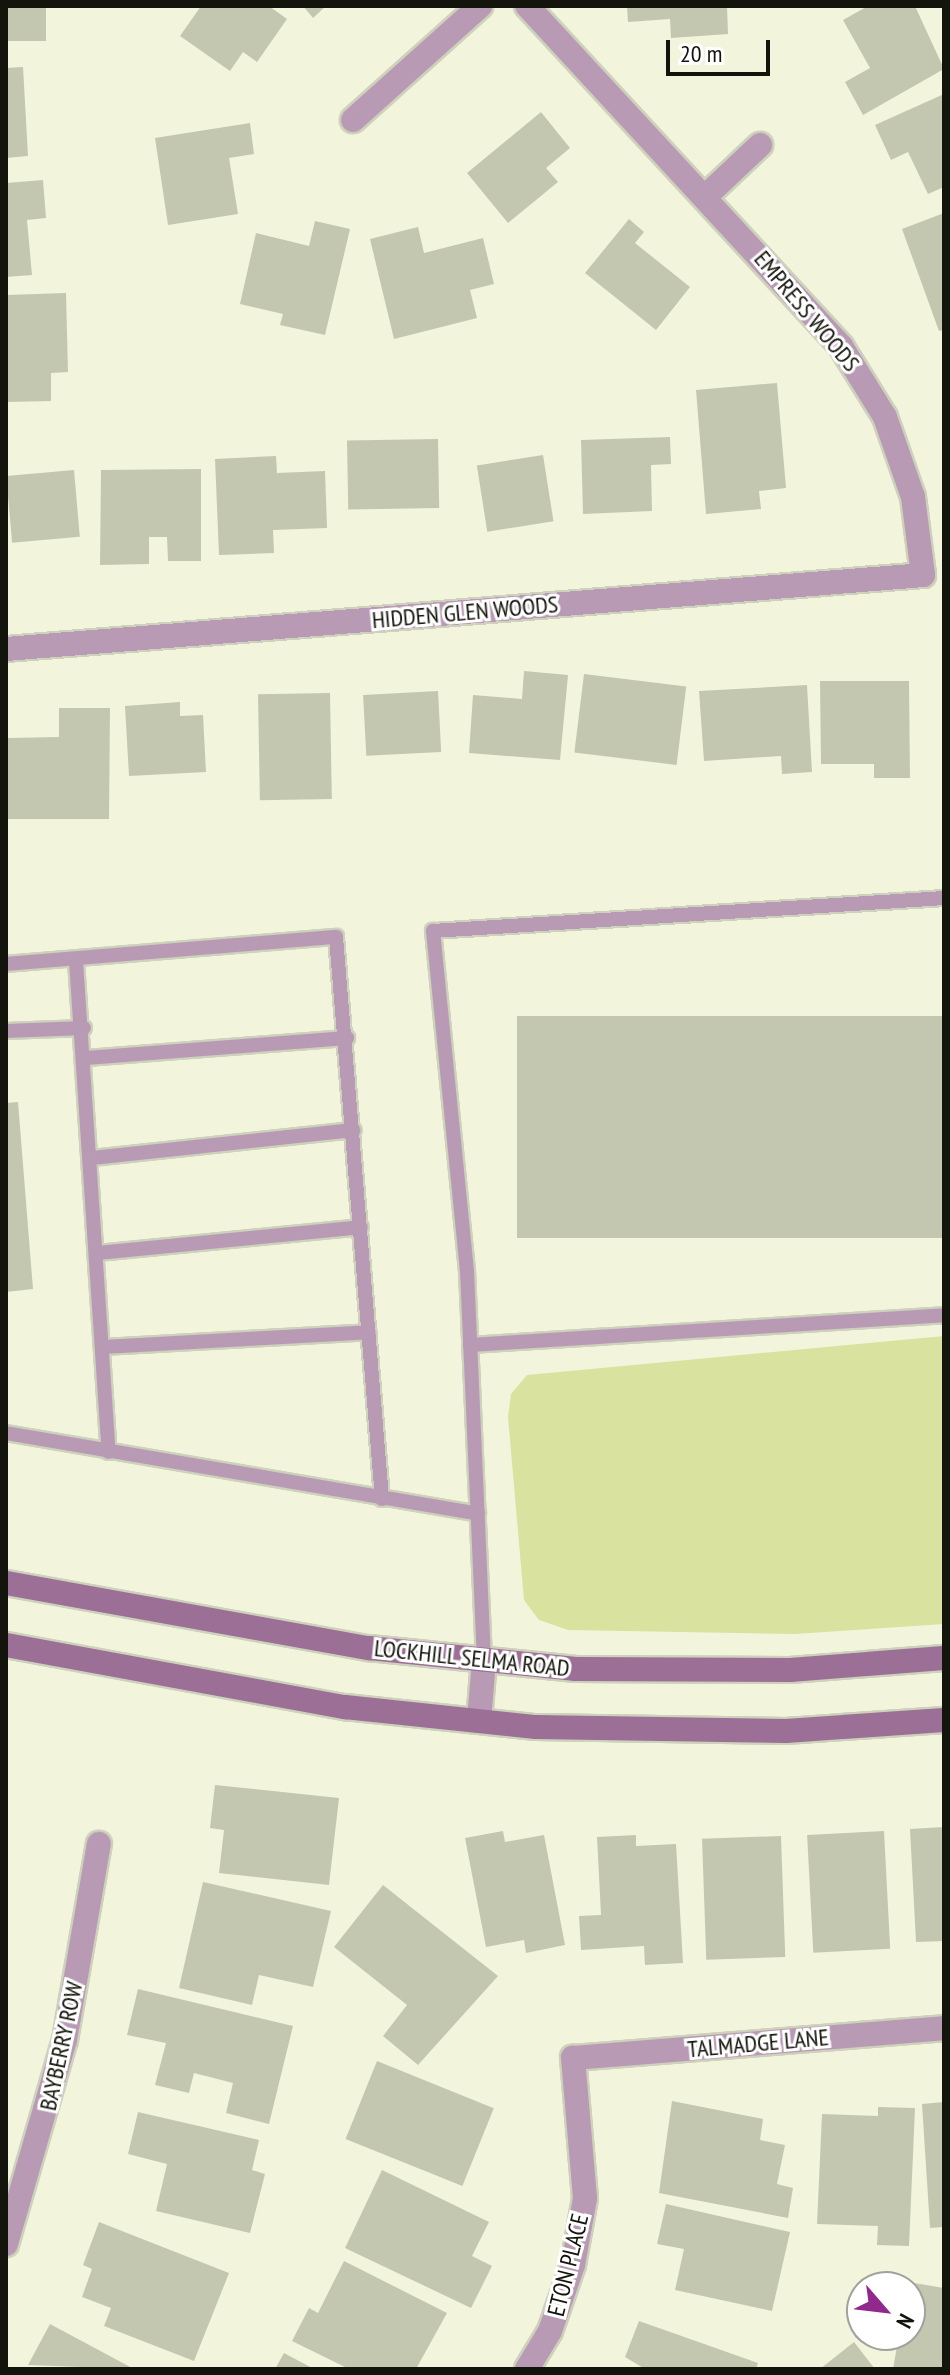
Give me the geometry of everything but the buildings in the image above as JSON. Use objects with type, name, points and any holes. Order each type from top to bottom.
[{"type":"main road","name":"LOCKHILL SELMA ROAD","points":[[6,1583],[369,1648],[484,1660],[688,1672],[944,1658]]},
{"type":"main road","points":[[6,1645],[345,1707],[479,1721],[786,1731],[944,1720]]},
{"type":"street","points":[[353,120],[480,6]]},
{"type":"street","name":"EMPRESS WOODS","points":[[527,6],[707,195],[865,380],[913,497],[923,575]]},
{"type":"street","points":[[707,195],[760,145]]},
{"type":"street","name":"HIDDEN GLEN WOODS","points":[[6,649],[923,575]]},
{"type":"street","points":[[479,1721],[484,1660]]},
{"type":"street","name":"BAYBERRY ROW","points":[[6,2244],[65,2040],[99,1844]]},
{"type":"street","name":"TALMADGE LANE","points":[[573,2058],[944,2028]]},
{"type":"street","name":"ETON PLACE","points":[[527,2369],[550,2331],[573,2265],[585,2198],[573,2058]]},
{"type":"lane","points":[[484,1660],[470,1345],[433,931],[944,898]]},
{"type":"lane","points":[[6,964],[76,961],[336,937],[347,1038],[382,1499]]},
{"type":"lane","points":[[76,961],[84,1028],[109,1452]]},
{"type":"lane","points":[[6,1031],[84,1028]]},
{"type":"lane","points":[[86,1058],[347,1038]]},
{"type":"lane","points":[[92,1158],[354,1130]]},
{"type":"lane","points":[[97,1253],[361,1227]]},
{"type":"lane","points":[[470,1345],[944,1315]]},
{"type":"lane","points":[[103,1347],[369,1332]]},
{"type":"lane","points":[[6,1433],[478,1514]]},
{"type":"green space","points":[[944,1336],[944,1624],[795,1634],[568,1630],[539,1620],[524,1600],[508,1417],[511,1394],[527,1375]]}]
